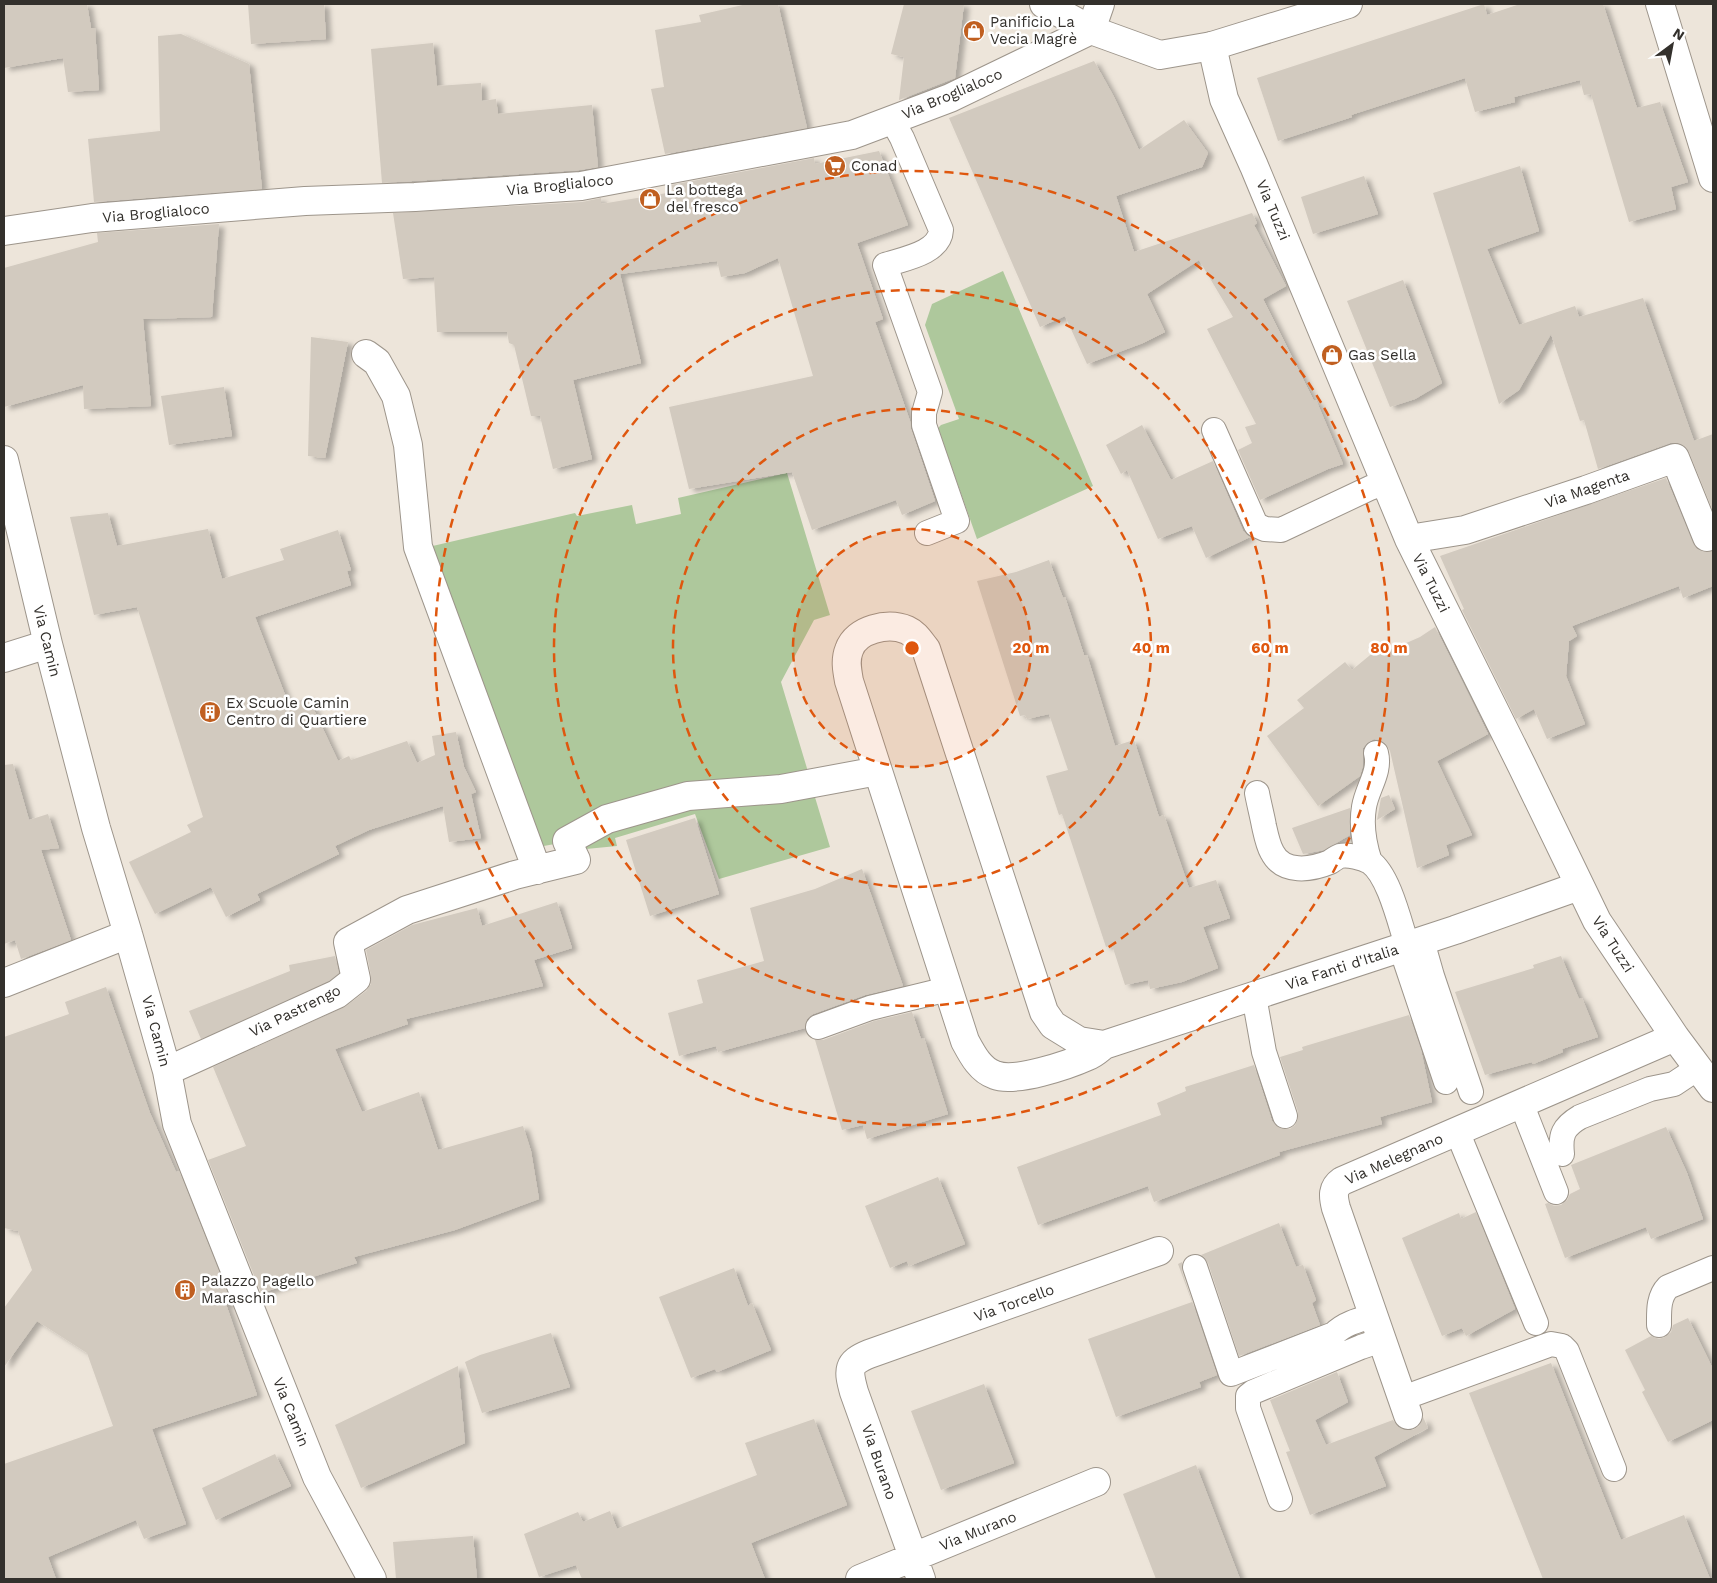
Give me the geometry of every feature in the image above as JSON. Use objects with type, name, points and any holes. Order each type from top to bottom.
[{"type":"street","points":[[1044,4],[1091,30],[1160,55],[1212,46],[1348,4]]},
{"type":"street","points":[[1091,30],[1100,4]]},
{"type":"street","points":[[1660,4],[1712,172]]},
{"type":"street","name":"Via Broglialoco","points":[[4,231],[92,218],[285,202],[415,197],[581,186],[852,135],[950,98],[1091,30]]},
{"type":"street","name":"Via Tuzzi","points":[[1212,46],[1224,99],[1254,166],[1409,539],[1597,921],[1675,1037],[1706,1078]]},
{"type":"street","points":[[366,354],[377,362],[396,396],[408,445],[418,547],[537,870]]},
{"type":"street","name":"Via Magenta","points":[[1409,539],[1465,530],[1675,458],[1707,537],[1713,535]]},
{"type":"street","name":"Via Camin","points":[[4,460],[48,644],[96,828],[167,1071],[177,1124],[317,1476],[372,1579]]},
{"type":"street","name":"Via Fanti d'Italia","points":[[1053,1025],[1044,1012],[926,649],[917,637],[906,630],[888,627],[869,630],[856,639],[849,648],[846,664],[849,681],[965,1041],[978,1064],[994,1075],[1010,1078],[1048,1071],[1090,1056],[1104,1046],[1410,945],[1579,886]]},
{"type":"street","points":[[4,658],[48,644]]},
{"type":"street","name":"Via Pastrengo","points":[[167,1071],[336,994],[356,979],[348,942],[407,910],[515,875],[576,860],[568,841],[607,818],[688,796],[781,790],[878,770]]},
{"type":"street","points":[[4,983],[128,934]]},
{"type":"street","points":[[1030,1074],[1052,1041],[1053,1025],[1079,1041],[1104,1046]]},
{"type":"street","name":"Via Melegnano","points":[[1405,1406],[1336,1208],[1333,1194],[1335,1187],[1342,1181],[1675,1037]]},
{"type":"street","name":"Via Torcello","points":[[869,1354],[1159,1251]]},
{"type":"street","name":"Via Burano","points":[[869,1354],[853,1362],[850,1366],[850,1380],[917,1568]]},
{"type":"street","name":"Via Murano","points":[[860,1579],[917,1568],[1096,1482]]},
{"type":"lane","points":[[892,120],[902,138],[941,230],[941,236],[936,244],[928,249],[885,265],[930,392],[924,413],[924,425],[957,521],[927,532]]},
{"type":"lane","points":[[1214,430],[1256,525],[1264,529],[1281,530],[1386,482]]},
{"type":"lane","points":[[1376,753],[1378,764],[1364,806],[1363,834],[1370,862],[1387,885],[1410,945],[1446,1082]]},
{"type":"lane","points":[[1257,793],[1268,841],[1278,861],[1290,868],[1303,869],[1330,862],[1340,856],[1355,857],[1370,862]]},
{"type":"lane","points":[[1410,945],[1432,976],[1471,1092]]},
{"type":"lane","points":[[818,1027],[870,1008],[948,989]]},
{"type":"lane","points":[[1254,996],[1264,1052],[1285,1116]]},
{"type":"lane","points":[[1562,1154],[1560,1141],[1563,1132],[1570,1122],[1650,1089],[1706,1078]]},
{"type":"lane","points":[[1521,1103],[1556,1192]]},
{"type":"lane","points":[[1458,1131],[1536,1323]]},
{"type":"lane","points":[[1195,1267],[1231,1374],[1334,1334],[1342,1327],[1353,1322],[1378,1328],[1361,1347],[1253,1392],[1248,1396],[1248,1408],[1280,1499]]},
{"type":"lane","points":[[1659,1325],[1663,1292],[1668,1287],[1713,1268]]},
{"type":"lane","points":[[1405,1406],[1551,1344],[1562,1346],[1567,1351],[1614,1469]]},
{"type":"green space","points":[[1003,271],[1093,486],[977,539],[938,428],[941,425],[959,419],[925,325],[932,304]]},
{"type":"green space","points":[[787,473],[830,615],[814,620],[781,682],[809,775],[566,842],[538,847],[424,548],[575,513],[577,516],[632,505],[636,524],[681,514],[678,498]]},
{"type":"green space","points":[[814,794],[830,847],[719,879],[695,814],[615,838],[617,846],[586,849],[580,839],[658,812]]},
{"type":"building","points":[[4,4],[87,4],[91,28],[95,28],[99,90],[68,92],[63,58],[4,68]]},
{"type":"building","points":[[248,4],[324,4],[326,39],[251,44]]},
{"type":"building","points":[[747,4],[778,4],[807,128],[665,154],[651,89],[664,87],[655,30],[701,22],[699,15]]},
{"type":"building","points":[[904,4],[964,4],[955,78],[899,100],[904,57],[891,54]]},
{"type":"building","points":[[1484,4],[1487,15],[1520,4],[1603,4],[1637,108],[1660,102],[1688,182],[1671,187],[1676,209],[1629,222],[1591,94],[1584,95],[1580,80],[1514,97],[1515,102],[1475,112],[1465,78],[1278,141],[1257,78]]},
{"type":"building","points":[[181,34],[249,64],[262,189],[94,202],[88,139],[160,131],[158,36]]},
{"type":"building","points":[[433,43],[437,86],[481,83],[482,101],[496,99],[498,114],[592,105],[598,167],[579,170],[382,183],[371,49]]},
{"type":"building","points":[[1094,61],[1114,97],[1139,150],[1184,120],[1208,153],[1202,167],[1116,196],[1134,252],[1252,213],[1257,223],[1254,225],[1286,286],[1263,299],[1314,401],[1316,400],[1343,464],[1260,500],[1238,450],[1252,443],[1245,427],[1256,424],[1207,329],[1233,317],[1199,260],[1147,294],[1165,332],[1143,343],[1087,364],[1065,316],[1040,327],[949,118]]},
{"type":"building","points":[[879,151],[908,225],[857,243],[883,319],[875,322],[910,421],[935,501],[902,515],[896,500],[812,530],[792,472],[689,489],[669,407],[813,376],[778,258],[745,273],[721,277],[717,261],[620,274],[641,363],[573,380],[592,459],[553,469],[540,416],[531,416],[514,345],[509,343],[507,332],[437,332],[434,277],[403,279],[393,213],[582,202],[601,198],[601,204],[673,192],[671,185],[814,158],[815,164]]},
{"type":"building","points":[[1520,166],[1539,231],[1487,249],[1519,325],[1575,306],[1579,317],[1643,298],[1694,441],[1713,434],[1713,511],[1689,452],[1685,446],[1678,443],[1670,443],[1598,469],[1584,420],[1580,421],[1551,334],[1519,390],[1499,404],[1433,193]]},
{"type":"building","points":[[1364,176],[1378,214],[1313,234],[1301,197]]},
{"type":"building","points":[[219,224],[212,317],[143,319],[151,406],[84,409],[83,385],[4,407],[4,268],[98,242],[97,233]]},
{"type":"building","points":[[1403,280],[1442,383],[1415,399],[1390,407],[1347,301]]},
{"type":"building","points":[[311,337],[348,342],[325,458],[308,456]]},
{"type":"building","points":[[224,387],[232,436],[169,445],[161,396]]},
{"type":"building","points":[[1142,425],[1171,480],[1213,461],[1243,531],[1250,537],[1206,558],[1192,526],[1158,539],[1127,470],[1121,474],[1106,445]]},
{"type":"building","points":[[1666,478],[1693,543],[1697,549],[1704,552],[1713,551],[1713,586],[1683,598],[1679,586],[1572,626],[1577,636],[1569,641],[1566,676],[1585,724],[1547,739],[1534,709],[1516,719],[1462,610],[1464,609],[1440,556]]},
{"type":"building","points":[[108,513],[117,546],[208,529],[222,579],[284,560],[280,549],[338,530],[351,570],[347,571],[351,585],[255,617],[289,705],[308,697],[338,761],[349,756],[351,760],[407,741],[417,763],[435,755],[432,736],[456,732],[464,767],[476,792],[471,794],[481,838],[449,842],[443,806],[369,830],[335,846],[339,854],[257,894],[260,900],[226,917],[211,887],[155,914],[129,862],[191,832],[187,825],[203,817],[137,607],[94,615],[70,517]]},
{"type":"building","points":[[1049,560],[1063,598],[1065,597],[1084,655],[1087,655],[1115,746],[1134,740],[1159,817],[1164,815],[1189,888],[1216,880],[1230,918],[1203,927],[1218,968],[1182,982],[1150,989],[1148,980],[1125,985],[1112,945],[1106,947],[1062,814],[1059,815],[1046,776],[1068,770],[1049,714],[1027,719],[1025,715],[1020,716],[977,581],[1016,572]]},
{"type":"building","points":[[1435,627],[1488,734],[1437,761],[1472,835],[1446,845],[1449,855],[1417,868],[1390,751],[1386,744],[1381,740],[1374,739],[1367,743],[1363,748],[1363,765],[1360,776],[1318,806],[1267,736],[1304,708],[1297,700],[1345,662],[1352,670],[1375,651],[1379,655],[1420,637]]},
{"type":"building","points":[[13,764],[29,820],[48,814],[59,848],[41,850],[71,940],[21,959],[15,940],[4,944],[4,765]]},
{"type":"building","points":[[1389,795],[1395,809],[1377,820],[1381,798]]},
{"type":"building","points":[[1350,808],[1350,835],[1324,850],[1303,854],[1292,828]]},
{"type":"building","points":[[695,818],[719,894],[650,916],[626,840]]},
{"type":"building","points":[[862,869],[903,986],[865,995],[813,1014],[807,1019],[805,1028],[718,1052],[716,1046],[679,1056],[668,1013],[703,1003],[697,980],[764,961],[750,908],[815,889]]},
{"type":"building","points":[[557,902],[572,948],[534,960],[543,986],[406,1019],[408,1024],[335,1049],[362,1112],[419,1092],[438,1150],[523,1126],[531,1151],[539,1199],[455,1230],[354,1257],[357,1263],[261,1293],[208,1160],[246,1146],[213,1067],[346,1006],[366,991],[371,984],[366,950],[412,925],[477,908],[482,926]]},
{"type":"building","points":[[335,956],[339,973],[329,981],[201,1039],[189,1011],[290,971],[289,965]]},
{"type":"building","points":[[1561,956],[1579,999],[1582,998],[1598,1037],[1562,1049],[1563,1052],[1533,1064],[1532,1062],[1485,1075],[1455,992],[1534,968],[1533,965]]},
{"type":"building","points":[[106,987],[150,1113],[176,1172],[179,1171],[231,1302],[226,1304],[257,1395],[152,1429],[186,1524],[144,1539],[136,1520],[48,1557],[56,1579],[4,1579],[4,1464],[113,1426],[87,1353],[37,1321],[4,1367],[4,1308],[32,1270],[18,1231],[4,1228],[4,1037],[69,1014],[65,1002]]},
{"type":"building","points":[[912,1012],[921,1039],[924,1038],[948,1114],[867,1139],[863,1125],[842,1130],[815,1040],[823,1040],[874,1021]]},
{"type":"building","points":[[1409,1015],[1421,1050],[1432,1102],[1380,1117],[1382,1124],[1279,1152],[1280,1155],[1154,1202],[1148,1186],[1038,1225],[1017,1167],[1161,1115],[1157,1103],[1186,1091],[1185,1087],[1254,1065],[1272,1121],[1282,1129],[1290,1129],[1298,1119],[1298,1112],[1280,1057],[1303,1050],[1302,1047]]},
{"type":"building","points":[[1666,1127],[1687,1173],[1703,1219],[1651,1239],[1646,1227],[1565,1258],[1545,1204],[1561,1205],[1570,1194],[1580,1189],[1571,1165]]},
{"type":"building","points":[[938,1177],[965,1244],[909,1266],[907,1261],[890,1268],[865,1206]]},
{"type":"building","points":[[1476,1212],[1515,1309],[1466,1336],[1462,1328],[1442,1336],[1402,1238],[1459,1213],[1461,1219]]},
{"type":"building","points":[[1279,1223],[1296,1267],[1303,1265],[1316,1300],[1312,1303],[1320,1325],[1239,1356],[1208,1263],[1201,1255]]},
{"type":"building","points":[[1182,1262],[1182,1271],[1217,1375],[1199,1382],[1201,1387],[1116,1417],[1088,1339],[1192,1302],[1178,1264]]},
{"type":"building","points":[[734,1268],[748,1306],[752,1303],[771,1350],[717,1372],[715,1369],[691,1378],[659,1297]]},
{"type":"building","points":[[1688,1318],[1713,1369],[1713,1420],[1668,1442],[1642,1392],[1645,1390],[1625,1350],[1651,1336],[1659,1339],[1665,1337],[1671,1332],[1673,1325]]},
{"type":"building","points":[[551,1333],[570,1387],[482,1413],[465,1362],[480,1355]]},
{"type":"building","points":[[1551,1363],[1621,1540],[1684,1515],[1710,1579],[1543,1579],[1469,1393]]},
{"type":"building","points":[[458,1366],[465,1443],[361,1488],[335,1425]]},
{"type":"building","points":[[1337,1372],[1348,1402],[1315,1420],[1326,1445],[1393,1420],[1398,1427],[1413,1430],[1419,1426],[1423,1417],[1428,1428],[1374,1457],[1386,1486],[1310,1515],[1286,1452],[1290,1451],[1270,1400]]},
{"type":"building","points":[[984,1384],[1014,1463],[941,1490],[911,1411]]},
{"type":"building","points":[[814,1419],[847,1505],[751,1543],[765,1579],[582,1579],[576,1565],[539,1577],[524,1534],[578,1512],[583,1522],[610,1511],[617,1529],[757,1475],[745,1443]]},
{"type":"building","points":[[275,1454],[291,1486],[216,1520],[202,1488]]},
{"type":"building","points":[[1196,1465],[1240,1579],[1156,1579],[1123,1494]]},
{"type":"building","points":[[473,1536],[477,1579],[396,1579],[393,1542]]},
{"type":"place","name":"Panificio La Vecia Magrè","points":[[974,31]]},
{"type":"place","name":"Conad","points":[[835,166]]},
{"type":"place","name":"La bottega del fresco","points":[[650,199]]},
{"type":"place","name":"Gas Sella","points":[[1332,355]]},
{"type":"place","name":"Ex Scuole Camin Centro di Quartiere","points":[[210,712]]},
{"type":"place","name":"Palazzo Pagello Maraschin","points":[[185,1290]]}]
